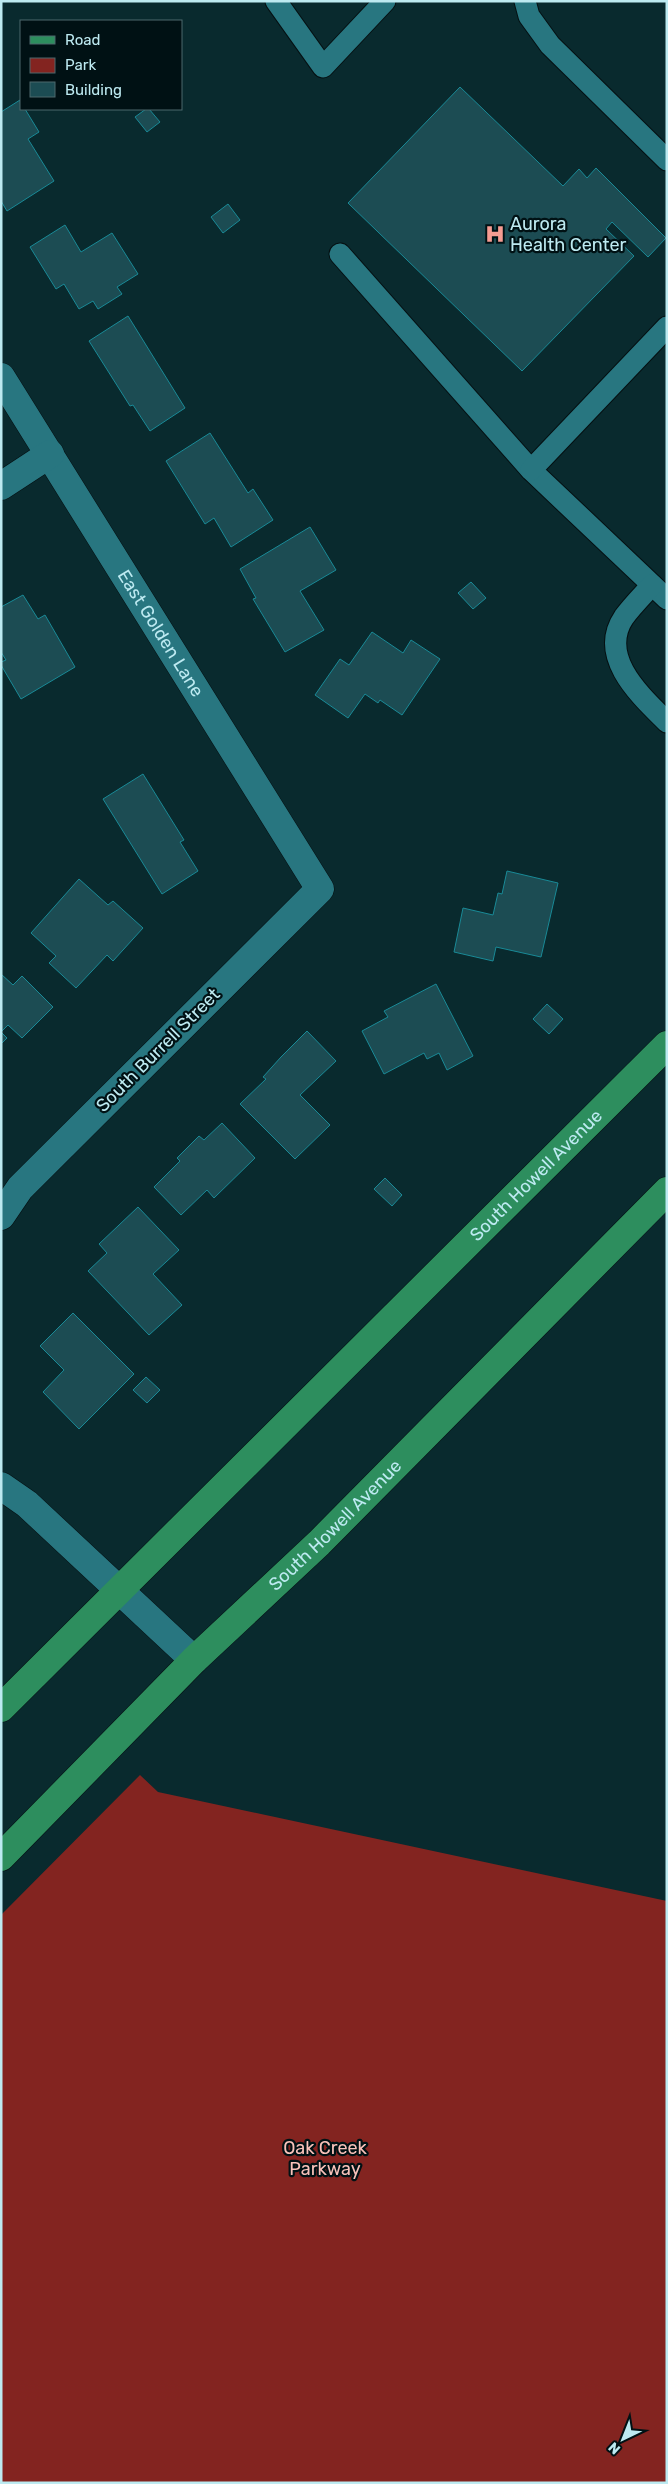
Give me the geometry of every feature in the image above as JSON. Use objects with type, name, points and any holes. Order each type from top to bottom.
[{"type":"main road","name":"South Howell Avenue","points":[[1,1708],[667,1045]]},
{"type":"main road","points":[[642,1215],[667,1181]]},
{"type":"main road","name":"South Howell Avenue","points":[[1,1857],[194,1660],[319,1543],[667,1191]]},
{"type":"street","name":"East Golden Lane","points":[[1,377],[320,889]]},
{"type":"street","points":[[1,486],[50,454]]},
{"type":"street","name":"South Burrell Street","points":[[1,1216],[20,1188],[320,889]]},
{"type":"street","points":[[1,1486],[27,1504],[194,1660]]},
{"type":"lane","points":[[276,1],[323,67],[386,1]]},
{"type":"lane","points":[[525,1],[529,16],[550,45],[667,160]]},
{"type":"lane","points":[[340,254],[531,470],[660,592],[623,618],[616,638],[619,663],[633,688],[667,722]]},
{"type":"lane","points":[[531,470],[667,327]]},
{"type":"green space","name":"Oak Creek Parkway","points":[[140,1775],[158,1792],[667,1901],[667,2483],[1,2483],[1,1915]]},
{"type":"building","name":"Aurora Health Center","points":[[460,87],[563,186],[579,169],[587,178],[596,168],[666,238],[648,257],[612,222],[606,229],[634,256],[522,371],[348,203]]},
{"type":"building","points":[[20,100],[20,110],[26,110],[39,132],[28,139],[54,181],[7,211],[1,201],[1,112]]},
{"type":"building","points":[[145,110],[150,110],[160,122],[147,132],[135,117]]},
{"type":"building","points":[[228,204],[240,220],[223,233],[211,217]]},
{"type":"building","points":[[65,225],[81,252],[112,233],[138,274],[117,287],[122,294],[98,309],[93,301],[79,309],[64,284],[56,289],[30,247]]},
{"type":"building","points":[[128,316],[185,408],[150,431],[133,405],[130,406],[89,341]]},
{"type":"building","points":[[210,433],[248,493],[253,489],[273,520],[231,547],[214,518],[205,524],[166,461]]},
{"type":"building","points":[[310,527],[336,570],[300,591],[324,630],[285,652],[253,599],[256,598],[240,569]]},
{"type":"building","points":[[471,582],[486,598],[473,609],[458,593]]},
{"type":"building","points":[[23,595],[38,619],[45,615],[75,667],[21,699],[1,665],[1,662],[6,660],[1,652],[1,607]]},
{"type":"building","points":[[372,632],[403,653],[411,640],[440,659],[402,715],[380,700],[378,703],[365,694],[348,718],[315,695],[340,659],[349,665]]},
{"type":"building","points":[[143,774],[184,840],[180,842],[198,871],[162,894],[103,799]]},
{"type":"building","points":[[507,871],[558,883],[541,957],[496,947],[493,961],[454,952],[463,908],[493,915],[498,893],[502,894]]},
{"type":"building","points":[[79,879],[108,905],[113,901],[143,928],[113,961],[107,955],[76,988],[49,963],[56,956],[31,933]]},
{"type":"building","points":[[1,974],[13,985],[22,976],[53,1007],[22,1038],[8,1025],[1,1032]]},
{"type":"building","points":[[436,984],[473,1056],[447,1070],[439,1053],[427,1059],[424,1053],[384,1074],[362,1031],[388,1017],[384,1011]]},
{"type":"building","points":[[547,1004],[563,1019],[549,1034],[533,1019]]},
{"type":"building","points":[[307,1031],[336,1061],[300,1095],[330,1125],[295,1159],[240,1104],[266,1079],[263,1077]]},
{"type":"building","points":[[1,1032],[7,1038],[1,1044]]},
{"type":"building","points":[[222,1123],[255,1158],[214,1198],[207,1190],[181,1215],[154,1187],[180,1161],[177,1158],[199,1136],[204,1140]]},
{"type":"building","points":[[385,1178],[402,1195],[392,1206],[374,1189]]},
{"type":"building","points":[[138,1207],[179,1250],[153,1274],[182,1305],[149,1335],[88,1271],[107,1253],[99,1244]]},
{"type":"building","points":[[73,1313],[134,1374],[79,1429],[43,1392],[64,1370],[40,1346]]},
{"type":"building","points":[[146,1377],[160,1390],[147,1403],[133,1390]]},
{"type":"place","name":"Aurora Health Center","points":[[495,234]]}]
